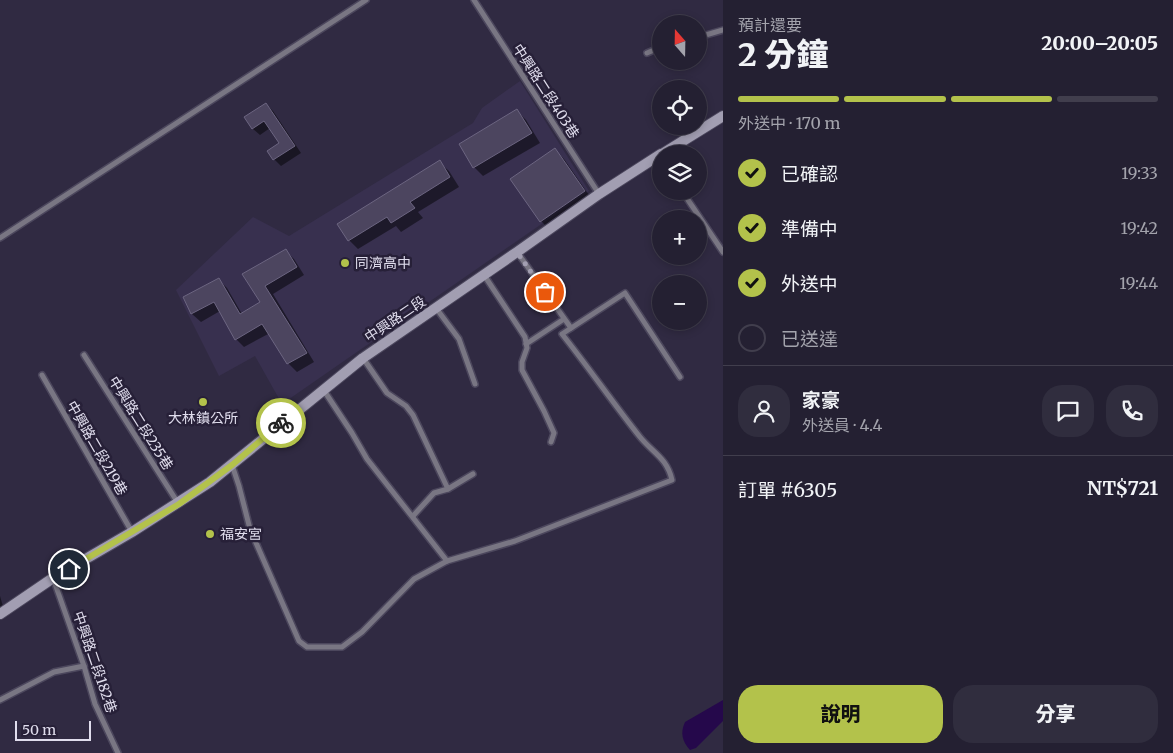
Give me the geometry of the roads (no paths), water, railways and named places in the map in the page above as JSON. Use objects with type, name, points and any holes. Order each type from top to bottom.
[{"type":"main road","name":"中興路二段","points":[[678,145],[723,116]]},
{"type":"main road","name":"中興路二段","points":[[0,614],[53,578],[179,504],[232,465],[363,358],[599,194],[652,162]]},
{"type":"lane","points":[[0,238],[366,0]]},
{"type":"lane","name":"中興路二段403巷","points":[[474,0],[599,194]]},
{"type":"lane","points":[[708,34],[723,30]]},
{"type":"lane","points":[[647,52],[652,50]]},
{"type":"lane","points":[[688,200],[723,252]]},
{"type":"lane","points":[[517,252],[571,328]]},
{"type":"lane","points":[[484,275],[525,337],[527,348],[522,362],[522,370],[544,410],[554,433],[551,442]]},
{"type":"lane","points":[[232,465],[250,529],[299,641],[307,647],[342,647],[362,632],[414,579],[447,561],[515,541],[672,480],[669,469],[641,439],[562,334],[625,293],[680,377]]},
{"type":"lane","points":[[436,308],[459,339],[475,384]]},
{"type":"lane","points":[[526,344],[564,319]]},
{"type":"lane","name":"中興路二段235巷","points":[[84,354],[179,504]]},
{"type":"lane","points":[[363,358],[386,393],[406,406],[413,415],[448,489]]},
{"type":"lane","name":"中興路二段219巷","points":[[42,375],[132,532]]},
{"type":"lane","points":[[323,389],[367,459],[447,561]]},
{"type":"lane","points":[[413,516],[434,493],[448,489],[473,474]]},
{"type":"lane","name":"中興路二段182巷","points":[[53,578],[84,666],[95,704],[118,753]]},
{"type":"lane","points":[[0,700],[54,672],[84,666]]},
{"type":"place","name":"同濟高中","points":[[345,263]]},
{"type":"place","name":"大林鎮公所","points":[[203,402]]},
{"type":"place","name":"福安宮","points":[[210,534]]}]
